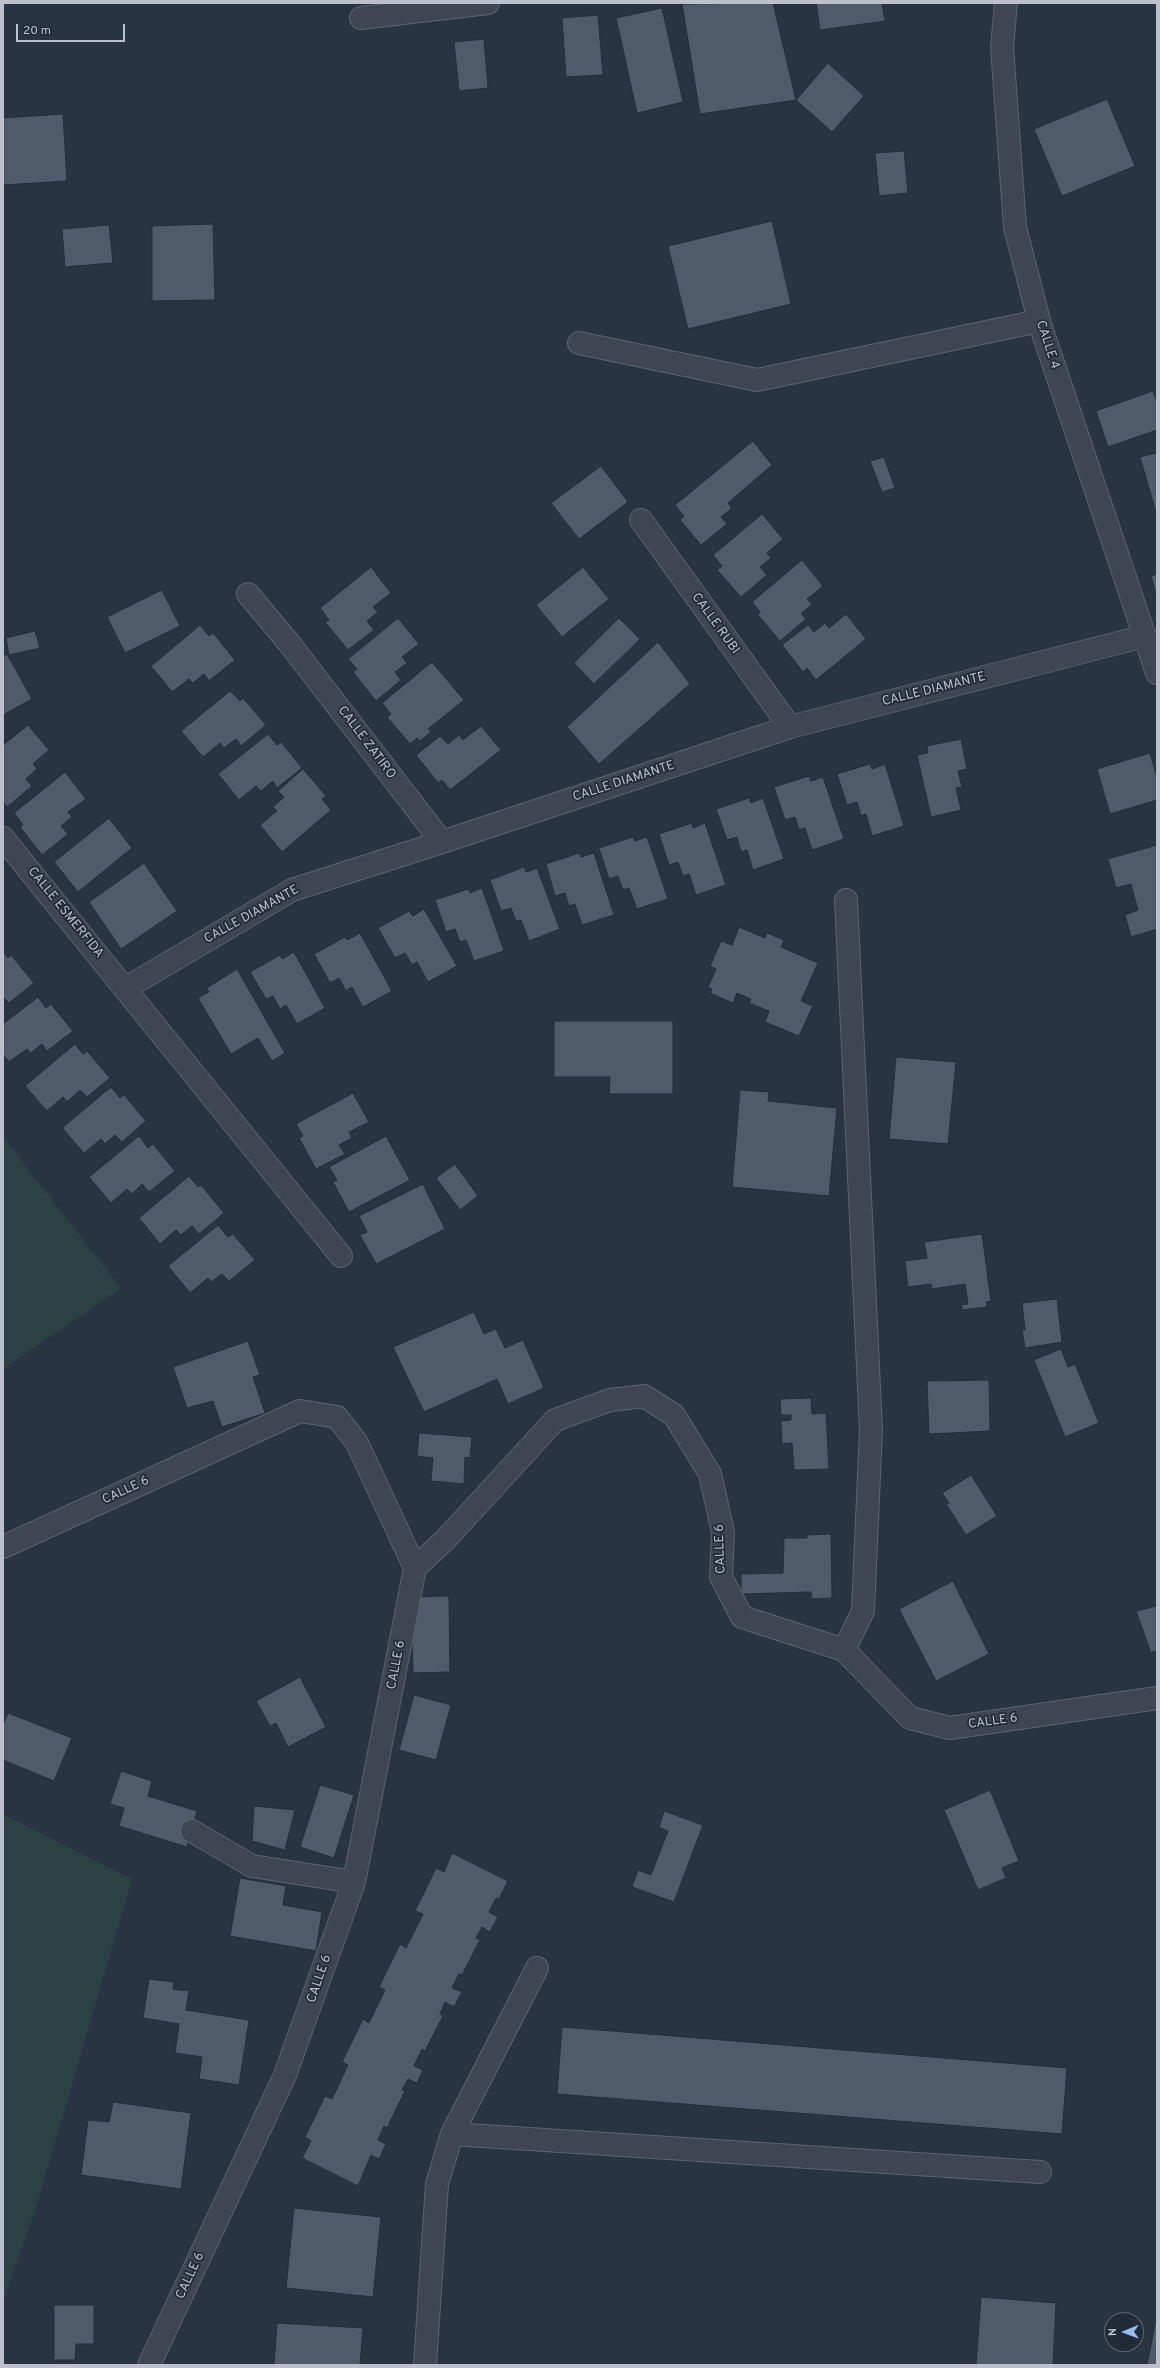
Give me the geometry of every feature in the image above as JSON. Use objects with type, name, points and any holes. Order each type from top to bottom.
[{"type":"street","points":[[361,18],[488,3]]},
{"type":"street","name":"CALLE 4","points":[[1006,3],[1002,47],[1015,227],[1039,321],[1157,673]]},
{"type":"street","points":[[580,343],[757,380],[1039,321]]},
{"type":"street","name":"CALLE RUBI","points":[[640,520],[790,728]]},
{"type":"street","name":"CALLE ZATIRO","points":[[248,594],[289,643],[442,842]]},
{"type":"street","name":"CALLE DIAMANTE","points":[[126,988],[292,890],[790,728],[1145,636]]},
{"type":"street","name":"CALLE ESMERFIDA","points":[[3,838],[126,988],[341,1256]]},
{"type":"street","points":[[844,1650],[863,1611],[871,1430],[846,900]]},
{"type":"street","name":"CALLE 6","points":[[149,2365],[285,2076],[354,1882],[416,1568],[446,1539],[555,1420],[610,1400],[644,1396],[674,1415],[710,1474],[723,1532],[720,1577],[742,1617],[844,1650],[910,1718],[950,1728],[1157,1698]]},
{"type":"street","name":"CALLE 6","points":[[3,1547],[300,1410],[337,1417],[341,1422],[356,1443],[416,1568]]},
{"type":"street","points":[[192,1832],[252,1866],[354,1882]]},
{"type":"street","points":[[425,2365],[437,2184],[452,2134],[537,1968]]},
{"type":"street","points":[[452,2134],[1040,2172]]},
{"type":"green space","points":[[3,1137],[121,1288],[3,1369]]},
{"type":"green space","points":[[3,1814],[132,1879],[36,2208],[3,2301]]},
{"type":"building","points":[[773,3],[796,100],[700,114],[682,4]]},
{"type":"building","points":[[816,3],[882,3],[885,21],[820,30]]},
{"type":"building","points":[[662,8],[683,102],[637,113],[616,18]]},
{"type":"building","points":[[598,15],[603,75],[566,77],[562,18]]},
{"type":"building","points":[[484,39],[488,88],[459,91],[454,42]]},
{"type":"building","points":[[828,63],[864,96],[832,132],[796,100]]},
{"type":"building","points":[[1107,99],[1135,166],[1062,196],[1034,129]]},
{"type":"building","points":[[63,114],[67,181],[3,185],[3,118]]},
{"type":"building","points":[[904,151],[908,193],[879,196],[875,153]]},
{"type":"building","points":[[772,221],[791,304],[688,329],[668,246]]},
{"type":"building","points":[[213,224],[215,300],[152,301],[152,226]]},
{"type":"building","points":[[109,225],[113,263],[65,267],[62,229]]},
{"type":"building","points":[[1153,391],[1157,402],[1157,430],[1108,447],[1096,411]]},
{"type":"building","points":[[753,441],[772,465],[728,503],[732,508],[721,517],[727,524],[701,545],[680,520],[684,516],[675,505]]},
{"type":"building","points":[[1157,453],[1157,516],[1140,457]]},
{"type":"building","points":[[884,457],[895,488],[882,492],[870,461]]},
{"type":"building","points":[[601,466],[628,502],[579,539],[551,503]]},
{"type":"building","points":[[762,514],[783,539],[767,553],[771,558],[760,567],[767,575],[741,597],[717,570],[722,566],[713,555]]},
{"type":"building","points":[[802,560],[823,586],[807,599],[812,604],[801,614],[806,619],[780,641],[758,615],[760,612],[752,602]]},
{"type":"building","points":[[371,567],[391,593],[373,607],[378,612],[367,621],[374,630],[348,650],[325,622],[329,620],[320,608]]},
{"type":"building","points":[[583,567],[609,599],[562,637],[536,605]]},
{"type":"building","points":[[1157,574],[1157,598],[1151,576]]},
{"type":"building","points":[[162,590],[180,626],[125,653],[107,617]]},
{"type":"building","points":[[846,614],[866,639],[816,680],[807,668],[803,672],[782,645],[808,625],[814,632],[825,623],[829,628]]},
{"type":"building","points":[[398,618],[419,644],[402,657],[407,663],[395,672],[401,680],[376,701],[353,672],[357,669],[348,659]]},
{"type":"building","points":[[619,618],[640,639],[594,684],[574,663]]},
{"type":"building","points":[[200,625],[209,636],[213,633],[235,660],[209,681],[204,674],[193,683],[189,679],[172,692],[151,666]]},
{"type":"building","points":[[35,631],[40,648],[9,655],[6,638]]},
{"type":"building","points":[[658,642],[690,684],[599,764],[567,727]]},
{"type":"building","points":[[7,654],[32,699],[3,715],[3,656]]},
{"type":"building","points":[[432,662],[464,700],[428,729],[431,732],[420,741],[417,738],[410,744],[387,717],[391,714],[382,703]]},
{"type":"building","points":[[230,691],[240,701],[243,698],[266,725],[241,746],[236,739],[224,748],[220,743],[203,757],[181,731]]},
{"type":"building","points":[[28,725],[49,750],[33,764],[37,769],[26,779],[32,786],[7,807],[3,802],[3,745]]},
{"type":"building","points":[[481,726],[501,750],[450,790],[442,780],[438,783],[416,755],[440,736],[448,744],[459,735],[463,740]]},
{"type":"building","points":[[268,734],[277,745],[281,742],[302,768],[277,788],[273,781],[261,791],[256,786],[239,800],[218,774]]},
{"type":"building","points":[[961,739],[967,769],[958,771],[962,787],[956,788],[961,810],[931,817],[917,755],[928,753],[927,746]]},
{"type":"building","points":[[1150,753],[1157,778],[1157,800],[1110,814],[1097,769]]},
{"type":"building","points":[[870,764],[872,769],[885,764],[904,826],[872,836],[866,814],[861,816],[857,802],[847,805],[837,774]]},
{"type":"building","points":[[303,769],[326,796],[322,799],[331,810],[282,852],[260,825],[277,811],[273,807],[284,797],[278,791]]},
{"type":"building","points":[[65,772],[86,799],[68,812],[72,817],[61,826],[68,834],[42,855],[20,827],[23,825],[14,813]]},
{"type":"building","points":[[809,776],[811,781],[823,777],[844,839],[812,850],[805,828],[799,830],[795,817],[785,820],[774,787]]},
{"type":"building","points":[[749,798],[751,803],[763,798],[784,859],[753,870],[747,850],[741,852],[737,837],[727,840],[716,809]]},
{"type":"building","points":[[109,818],[132,848],[78,892],[54,862]]},
{"type":"building","points":[[692,823],[693,828],[705,823],[726,885],[696,895],[689,874],[683,876],[678,862],[669,865],[659,834]]},
{"type":"building","points":[[633,837],[635,841],[647,837],[668,899],[637,909],[629,888],[623,890],[618,876],[609,879],[599,848]]},
{"type":"building","points":[[1157,845],[1157,929],[1131,937],[1125,915],[1138,910],[1131,884],[1116,888],[1108,859]]},
{"type":"building","points":[[579,853],[581,857],[594,853],[614,915],[582,925],[575,904],[569,906],[565,893],[555,896],[546,864]]},
{"type":"building","points":[[144,863],[177,911],[121,949],[89,902]]},
{"type":"building","points":[[524,867],[526,872],[537,868],[560,929],[529,941],[521,920],[516,921],[511,908],[501,911],[490,880]]},
{"type":"building","points":[[482,888],[504,951],[474,961],[466,940],[460,942],[455,929],[446,932],[435,900],[468,889],[470,893]]},
{"type":"building","points":[[424,909],[457,966],[428,982],[417,962],[412,965],[405,953],[395,958],[378,928],[409,911],[413,916]]},
{"type":"building","points":[[739,927],[765,938],[767,933],[784,940],[781,947],[818,963],[801,1001],[813,1006],[799,1036],[765,1022],[769,1011],[749,1003],[751,999],[737,993],[733,1003],[710,993],[712,989],[708,987],[716,969],[710,966],[721,941],[732,945]]},
{"type":"building","points":[[360,933],[392,991],[363,1007],[352,987],[346,991],[339,978],[330,983],[314,954],[345,937],[347,940]]},
{"type":"building","points":[[3,952],[8,958],[11,955],[34,983],[9,1003],[3,997]]},
{"type":"building","points":[[294,952],[325,1008],[297,1024],[286,1005],[280,1009],[273,996],[266,999],[250,972],[280,955],[282,959]]},
{"type":"building","points":[[237,969],[285,1053],[272,1061],[258,1038],[231,1054],[198,998],[209,992],[207,988]]},
{"type":"building","points":[[38,997],[46,1008],[51,1004],[73,1031],[47,1051],[42,1044],[31,1053],[27,1049],[9,1062],[3,1054],[3,1024]]},
{"type":"building","points":[[554,1021],[673,1021],[673,1094],[609,1094],[610,1077],[554,1077]]},
{"type":"building","points":[[75,1044],[83,1054],[87,1051],[110,1078],[87,1097],[80,1090],[67,1102],[63,1097],[47,1111],[25,1086]]},
{"type":"building","points":[[896,1057],[956,1062],[948,1144],[889,1139]]},
{"type":"building","points":[[111,1087],[120,1098],[124,1095],[146,1121],[122,1142],[115,1135],[105,1144],[101,1139],[84,1153],[62,1128]]},
{"type":"building","points":[[740,1090],[769,1092],[768,1101],[837,1108],[829,1196],[732,1187]]},
{"type":"building","points":[[353,1093],[369,1122],[349,1132],[352,1138],[339,1145],[345,1154],[316,1169],[299,1138],[303,1136],[296,1124]]},
{"type":"building","points":[[139,1136],[148,1148],[153,1144],[175,1171],[149,1192],[142,1184],[132,1194],[127,1189],[111,1203],[89,1177]]},
{"type":"building","points":[[386,1136],[410,1180],[349,1212],[333,1182],[337,1180],[329,1167]]},
{"type":"building","points":[[455,1164],[478,1196],[460,1210],[436,1178]]},
{"type":"building","points":[[189,1176],[198,1187],[201,1185],[224,1213],[199,1234],[192,1226],[181,1235],[176,1230],[160,1244],[139,1218]]},
{"type":"building","points":[[423,1184],[445,1229],[376,1264],[360,1235],[367,1232],[359,1216]]},
{"type":"building","points":[[218,1225],[228,1237],[233,1234],[255,1260],[229,1281],[222,1274],[211,1282],[208,1278],[190,1293],[168,1266]]},
{"type":"building","points":[[982,1234],[991,1301],[986,1302],[987,1307],[962,1310],[961,1305],[968,1304],[965,1284],[932,1289],[931,1284],[908,1287],[905,1261],[927,1258],[924,1242]]},
{"type":"building","points":[[1057,1299],[1062,1342],[1025,1348],[1022,1330],[1025,1330],[1022,1303]]},
{"type":"building","points":[[474,1312],[484,1334],[496,1329],[505,1348],[523,1340],[544,1388],[508,1404],[497,1379],[424,1412],[393,1347]]},
{"type":"building","points":[[248,1341],[260,1375],[253,1377],[265,1413],[222,1427],[213,1401],[187,1408],[173,1367]]},
{"type":"building","points":[[1061,1349],[1068,1367],[1075,1364],[1099,1423],[1065,1437],[1034,1360]]},
{"type":"building","points":[[989,1380],[990,1431],[929,1434],[927,1381]]},
{"type":"building","points":[[811,1398],[812,1414],[826,1413],[829,1469],[794,1470],[792,1443],[782,1444],[781,1421],[791,1420],[791,1415],[781,1415],[780,1399]]},
{"type":"building","points":[[419,1433],[472,1437],[470,1458],[465,1457],[464,1484],[431,1481],[433,1458],[417,1456]]},
{"type":"building","points":[[971,1475],[997,1516],[966,1535],[946,1504],[949,1503],[942,1493]]},
{"type":"building","points":[[831,1534],[832,1598],[812,1599],[811,1592],[741,1594],[741,1574],[783,1573],[784,1538],[807,1538],[807,1535]]},
{"type":"building","points":[[953,1581],[989,1654],[936,1681],[899,1609]]},
{"type":"building","points":[[449,1596],[450,1672],[413,1673],[411,1597]]},
{"type":"building","points":[[1157,1606],[1157,1655],[1155,1651],[1151,1653],[1136,1611]]},
{"type":"building","points":[[300,1677],[326,1727],[288,1747],[276,1723],[270,1726],[256,1701]]},
{"type":"building","points":[[414,1695],[451,1705],[436,1760],[399,1750]]},
{"type":"building","points":[[8,1713],[72,1738],[54,1781],[3,1760],[3,1725]]},
{"type":"building","points":[[121,1771],[152,1781],[148,1796],[197,1811],[187,1847],[119,1826],[124,1808],[110,1804]]},
{"type":"building","points":[[320,1785],[354,1795],[334,1858],[300,1847]]},
{"type":"building","points":[[990,1790],[1019,1861],[1002,1868],[1006,1878],[978,1890],[944,1810]]},
{"type":"building","points":[[254,1806],[295,1810],[285,1850],[252,1841]]},
{"type":"building","points":[[664,1811],[703,1825],[674,1902],[632,1887],[638,1870],[651,1875],[668,1831],[659,1827]]},
{"type":"building","points":[[452,1853],[508,1881],[499,1899],[496,1898],[489,1912],[498,1917],[490,1932],[482,1927],[476,1938],[480,1940],[462,1975],[459,1974],[452,1988],[462,1992],[454,2007],[445,2002],[440,2014],[443,2016],[425,2051],[422,2049],[414,2066],[423,2070],[417,2083],[408,2079],[402,2090],[405,2091],[387,2128],[384,2126],[378,2140],[386,2144],[379,2159],[371,2155],[358,2186],[302,2158],[311,2141],[305,2137],[325,2096],[332,2099],[348,2065],[342,2062],[363,2019],[369,2023],[385,1990],[379,1987],[400,1944],[406,1948],[423,1914],[415,1911],[436,1868],[444,1872]]},
{"type":"building","points":[[240,1878],[286,1886],[283,1905],[322,1912],[316,1951],[230,1936]]},
{"type":"building","points":[[149,1979],[174,1982],[173,1989],[189,1991],[186,2010],[249,2020],[239,2085],[199,2079],[202,2057],[175,2053],[179,2024],[143,2018]]},
{"type":"building","points":[[562,2027],[1067,2068],[1062,2134],[557,2094]]},
{"type":"building","points":[[113,2102],[191,2113],[181,2189],[81,2175],[88,2120],[109,2122]]},
{"type":"building","points":[[294,2208],[381,2217],[373,2297],[286,2288]]},
{"type":"building","points":[[981,2297],[1056,2303],[1053,2365],[976,2365]]},
{"type":"building","points":[[54,2305],[94,2305],[94,2344],[76,2344],[75,2360],[54,2360]]},
{"type":"building","points":[[1157,2315],[1157,2365],[1147,2365]]},
{"type":"building","points":[[277,2323],[363,2328],[360,2365],[274,2365]]}]
